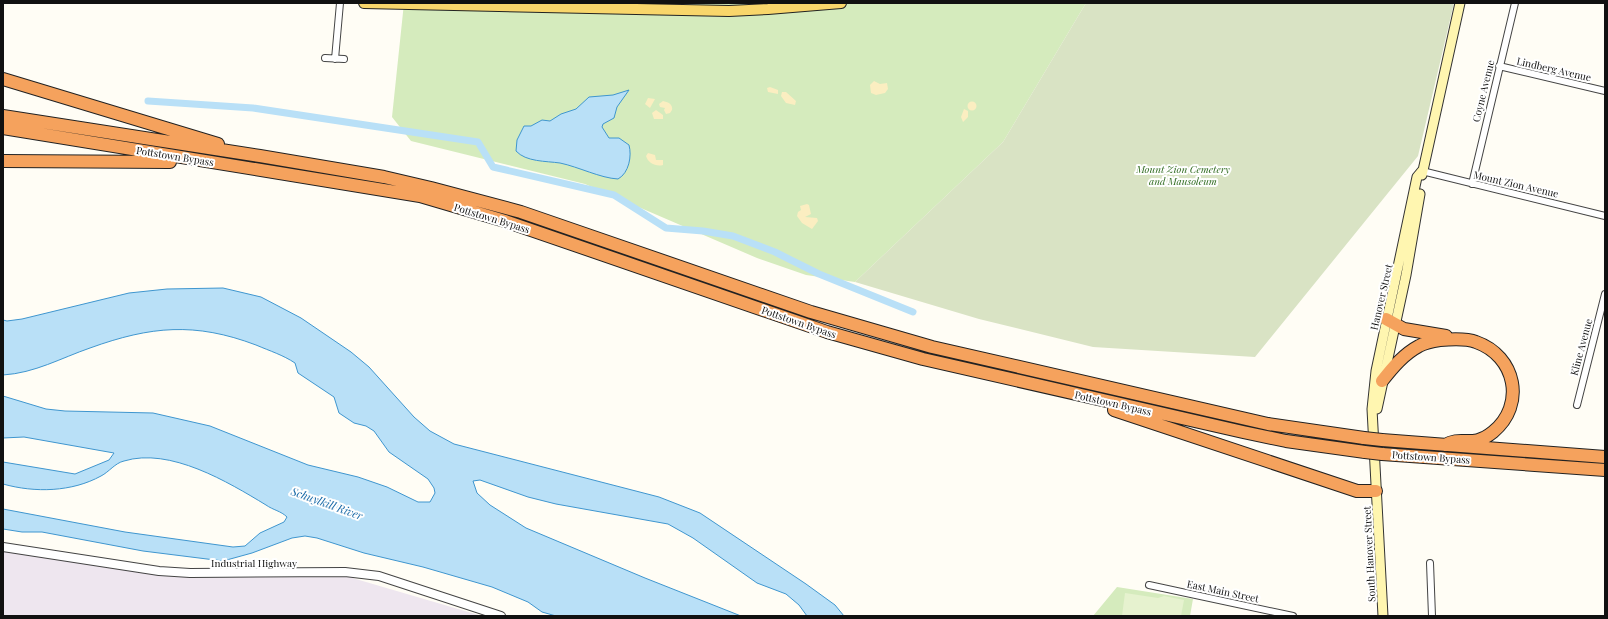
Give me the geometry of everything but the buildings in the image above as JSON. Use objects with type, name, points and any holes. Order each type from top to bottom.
[{"type":"highway","points":[[3,79],[260,156]]},
{"type":"highway","name":"Pottstown Bypass","points":[[3,116],[384,177],[480,200],[566,227],[811,312],[932,347],[1268,424],[1368,434],[1382,440],[1605,457]]},
{"type":"highway","name":"Pottstown Bypass","points":[[3,128],[420,196],[505,221],[827,332],[923,359],[1080,396],[1286,441],[1382,454],[1605,470]]},
{"type":"highway","points":[[3,161],[159,161],[316,179]]},
{"type":"highway","points":[[1391,322],[1404,329],[1472,340],[1492,351],[1505,364],[1512,379],[1513,401],[1504,421],[1489,435],[1475,442],[1453,441],[1445,445]]},
{"type":"highway","points":[[1382,381],[1404,357],[1419,346],[1444,340],[1472,340]]},
{"type":"highway","points":[[1080,396],[1090,401],[1269,463],[1357,491],[1376,491]]},
{"type":"main road","points":[[364,3],[730,11],[841,3]]},
{"type":"main road","name":"Hanover Street","points":[[1368,434],[1382,381],[1417,177],[1422,171],[1460,3]]},
{"type":"main road","name":"Hanover Street","points":[[1376,491],[1368,434],[1374,385],[1391,322]]},
{"type":"main road","name":"South Hanover Street","points":[[1376,491],[1383,616]]},
{"type":"street","points":[[335,59],[340,3]]},
{"type":"street","name":"Coyne Avenue","points":[[1472,184],[1515,3]]},
{"type":"street","points":[[325,58],[344,59]]},
{"type":"street","name":"Lindberg Avenue","points":[[1499,66],[1605,91]]},
{"type":"street","name":"Mount Zion Avenue","points":[[1422,171],[1605,216]]},
{"type":"street","name":"Kline Avenue","points":[[1576,404],[1604,305],[1605,294]]},
{"type":"street","name":"Industrial Highway","points":[[3,547],[152,570],[190,573],[345,572],[379,576],[501,616]]},
{"type":"street","points":[[1430,563],[1432,616]]},
{"type":"street","name":"East Main Street","points":[[1149,585],[1282,615],[1293,616]]},
{"type":"shaded area","points":[[6,547],[190,573],[349,577],[482,616],[3,616],[3,553]]},
{"type":"green space","points":[[404,3],[1086,3],[1003,142],[855,282],[806,275],[757,258],[585,184],[411,141],[392,117]]},
{"type":"green space","name":"Mount Zion Cemetery and Mausoleum","points":[[1086,3],[1454,3],[1418,156],[1255,357],[1093,347],[979,319],[855,282],[1003,142]]},
{"type":"green space","points":[[1117,587],[1193,599],[1190,616],[1093,616]]},
{"type":"green space","points":[[1125,593],[1158,598],[1164,596],[1184,600],[1181,616],[1122,616]]},
{"type":"sand","points":[[874,81],[880,84],[887,83],[888,89],[885,93],[876,95],[871,93],[870,85]]},
{"type":"sand","points":[[770,87],[778,90],[778,94],[768,92],[767,88]]},
{"type":"sand","points":[[782,92],[786,92],[796,101],[795,105],[786,103],[781,96]]},
{"type":"sand","points":[[648,98],[655,99],[650,108],[645,104]]},
{"type":"sand","points":[[663,101],[671,105],[672,110],[670,113],[666,114],[664,110],[665,108],[660,107],[659,104]]},
{"type":"sand","points":[[970,102],[974,102],[976,106],[974,110],[970,110],[968,108],[968,104]]},
{"type":"sand","points":[[964,109],[968,111],[968,117],[963,122],[961,117]]},
{"type":"sand","points":[[656,110],[663,115],[663,119],[654,119],[652,113]]},
{"type":"sand","points":[[648,153],[655,155],[656,160],[663,160],[663,165],[655,165],[650,162],[646,156]]},
{"type":"sand","points":[[807,204],[809,205],[811,214],[805,217],[817,218],[818,221],[812,229],[802,223],[797,216],[798,212],[801,210],[800,206]]},
{"type":"water","points":[[629,90],[617,107],[614,118],[603,124],[602,127],[609,138],[619,138],[629,145],[629,164],[625,173],[618,179],[604,177],[560,163],[531,159],[520,155],[516,151],[517,140],[524,126],[531,126],[542,120],[550,121],[561,114],[576,109],[589,97],[613,95]]},
{"type":"water","name":"Schuylkill River","points":[[223,288],[261,297],[301,318],[351,352],[369,367],[414,417],[430,431],[454,444],[659,497],[700,513],[806,584],[835,605],[844,616],[807,616],[799,605],[786,594],[757,583],[693,538],[668,524],[556,504],[528,497],[480,480],[473,481],[477,493],[490,505],[526,528],[741,616],[556,616],[542,612],[528,602],[492,587],[423,567],[364,553],[317,538],[305,536],[292,538],[252,553],[223,561],[143,551],[42,532],[22,532],[3,529],[3,509],[125,532],[233,547],[245,546],[260,533],[284,522],[287,517],[216,477],[198,469],[160,459],[142,458],[124,461],[90,481],[66,488],[40,490],[3,484],[3,462],[75,474],[109,460],[114,453],[24,437],[3,438],[3,396],[46,409],[65,411],[153,413],[210,426],[308,465],[358,477],[387,487],[418,502],[430,502],[435,493],[434,488],[428,479],[389,452],[374,431],[366,426],[354,423],[339,413],[334,397],[298,373],[295,363],[276,353],[234,338],[193,330],[153,331],[133,335],[90,348],[37,368],[15,374],[3,375],[3,320],[7,321],[22,319],[129,293],[167,289]]},
{"type":"waterway","points":[[148,101],[253,108],[478,142],[493,167],[614,195],[666,228],[703,231],[733,236],[775,252],[819,274],[913,312]]}]
